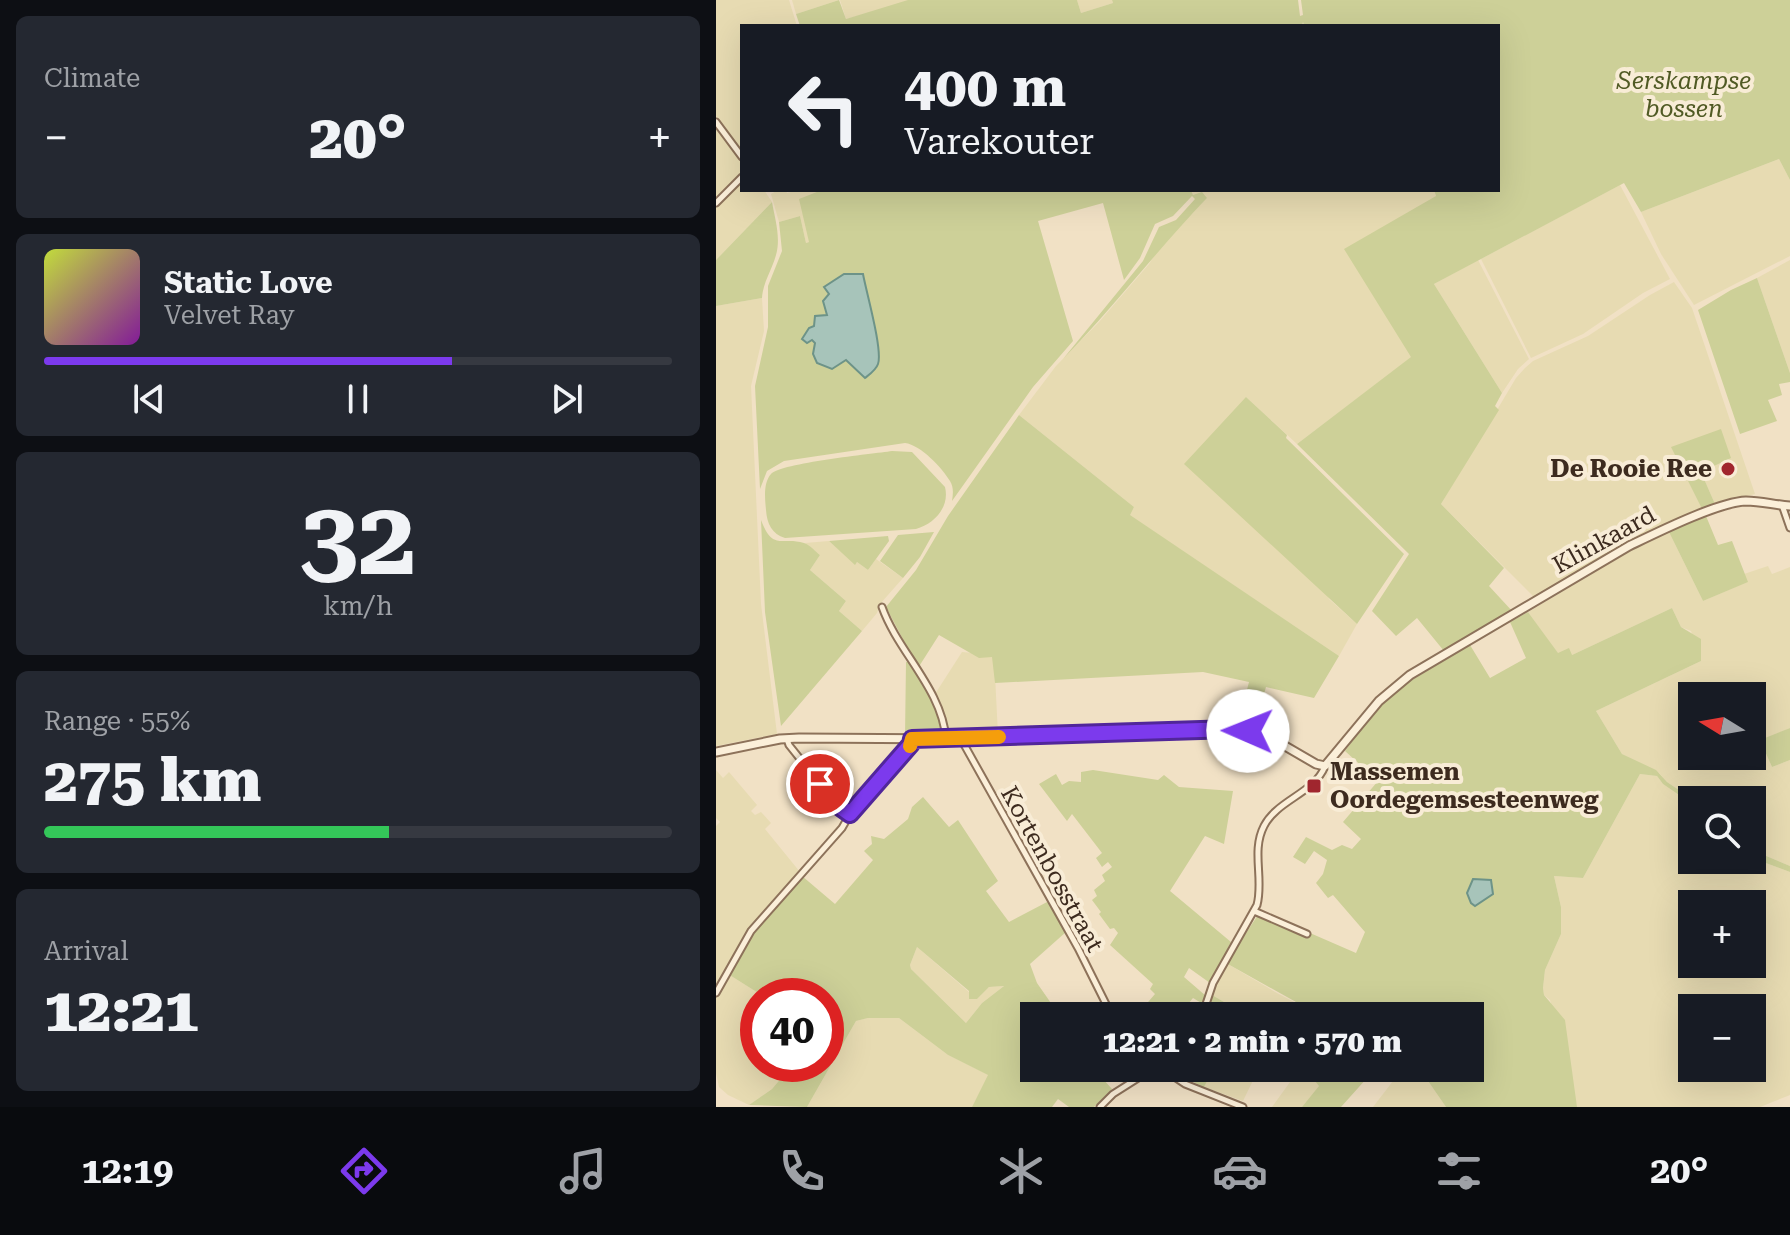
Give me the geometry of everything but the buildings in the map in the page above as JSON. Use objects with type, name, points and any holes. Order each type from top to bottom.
[{"type":"street","points":[[716,122],[740,154]]},
{"type":"street","points":[[716,203],[740,179]]},
{"type":"street","name":"Klinkaard","points":[[1325,766],[1392,688],[1663,529],[1733,503],[1748,501],[1786,505]]},
{"type":"street","points":[[1786,505],[1790,528]]},
{"type":"street","points":[[882,607],[938,707],[946,739]]},
{"type":"street","points":[[716,752],[787,739],[961,739],[1242,729],[1273,739],[1325,766],[1322,775],[1278,809],[1261,829],[1257,852],[1260,893],[1254,911],[1213,983],[1207,1002]]},
{"type":"street","points":[[787,739],[836,804],[850,814]]},
{"type":"street","points":[[716,993],[751,931],[842,828],[912,739]]},
{"type":"street","name":"Kortenbosstraat","points":[[961,739],[1105,1002]]},
{"type":"street","points":[[1254,911],[1307,934]]},
{"type":"street","points":[[1100,1107],[1132,1082]]},
{"type":"street","points":[[1183,1082],[1243,1107]]},
{"type":"shaded area","points":[[716,0],[789,0],[796,24],[740,24],[740,149],[716,116]]},
{"type":"shaded area","points":[[792,0],[839,0],[796,14]]},
{"type":"shaded area","points":[[840,0],[908,0],[909,2],[846,19]]},
{"type":"shaded area","points":[[1077,0],[1112,0],[1113,3],[1081,13]]},
{"type":"shaded area","points":[[716,127],[740,157],[740,176],[716,201]]},
{"type":"shaded area","points":[[1779,159],[1790,180],[1790,256],[1694,305],[1661,254],[1641,212]]},
{"type":"shaded area","points":[[740,180],[740,192],[765,192],[772,202],[716,260],[716,205]]},
{"type":"shaded area","points":[[1620,185],[1670,279],[1643,293],[1583,334],[1531,358],[1481,259]]},
{"type":"shaded area","points":[[822,192],[809,242],[806,243],[800,216],[779,222],[771,194]]},
{"type":"shaded area","points":[[1192,192],[1435,192],[1436,196],[1384,311],[1412,357],[1297,444],[1246,397],[1329,599],[1357,624],[1339,656],[1129,515],[1134,507],[1019,415],[1056,366],[1099,322],[1160,247],[1207,198]]},
{"type":"shaded area","points":[[1478,260],[1529,359],[1502,393],[1434,284]]},
{"type":"shaded area","points":[[1790,260],[1790,373],[1757,278]]},
{"type":"shaded area","points":[[1674,282],[1692,308],[1755,494],[1715,504],[1701,472],[1672,448],[1702,509],[1632,538],[1535,598],[1441,504],[1516,378],[1525,368],[1533,361],[1588,336]]},
{"type":"shaded area","points":[[762,298],[764,331],[751,386],[761,604],[777,734],[716,746],[716,306]]},
{"type":"shaded area","points":[[1669,532],[1703,601],[1747,582],[1744,574],[1768,566],[1772,574],[1790,567],[1790,728],[1766,739],[1766,682],[1678,682],[1678,770],[1766,770],[1766,753],[1772,767],[1790,760],[1790,866],[1766,856],[1766,786],[1678,786],[1678,789],[1659,773],[1622,754],[1596,711],[1701,661],[1691,631],[1681,627],[1672,608],[1572,655],[1558,654],[1528,612],[1632,550]]},
{"type":"shaded area","points":[[829,541],[855,564],[857,562],[868,570],[876,559],[903,578],[862,631],[839,611],[846,601],[810,570],[820,555],[805,543]]},
{"type":"shaded area","points":[[962,652],[994,655],[998,735],[952,735],[935,694]]},
{"type":"shaded area","points":[[716,770],[723,778],[729,772],[757,805],[751,811],[755,815],[761,812],[771,823],[765,829],[800,872],[745,936],[716,989],[716,826],[720,822],[716,818]]},
{"type":"shaded area","points":[[1640,774],[1657,776],[1678,794],[1678,874],[1766,874],[1766,863],[1790,872],[1790,1095],[1760,1107],[1577,1107],[1550,1000],[1544,995],[1543,988],[1545,970],[1561,934],[1561,907],[1554,876],[1583,878]]},
{"type":"shaded area","points":[[917,947],[977,999],[989,987],[1004,986],[982,1003],[966,1023],[911,969]]},
{"type":"shaded area","points":[[1226,963],[1294,1002],[1224,1002],[1212,995]]},
{"type":"shaded area","points":[[728,974],[740,982],[740,1082],[778,1082],[749,1105],[719,1087],[716,1073],[716,998]]},
{"type":"shaded area","points":[[899,1018],[948,1055],[989,1075],[972,1107],[807,1107],[821,1082],[844,1082],[844,1042],[856,1021]]},
{"type":"shaded area","points":[[1207,1082],[1252,1082],[1243,1101],[1204,1087]]},
{"type":"shaded area","points":[[1290,1082],[1317,1082],[1320,1086],[1302,1107],[1272,1107]]},
{"type":"shaded area","points":[[1392,1082],[1429,1082],[1446,1107],[1373,1107]]},
{"type":"green space","name":"Serskampse bossen","points":[[839,0],[846,19],[908,0],[1077,0],[1081,13],[1113,3],[1112,0],[1298,0],[1300,16],[1303,15],[1301,0],[1790,0],[1790,180],[1779,159],[1641,212],[1624,183],[1434,284],[1502,393],[1495,406],[1499,410],[1441,504],[1504,568],[1489,586],[1513,612],[1444,651],[1417,618],[1396,636],[1372,611],[1409,554],[1297,444],[1411,357],[1344,249],[1436,196],[1435,192],[1500,192],[1500,24],[799,24],[796,14]]},
{"type":"green space","points":[[817,192],[1192,192],[1193,195],[1202,192],[1207,198],[1063,359],[1143,261],[1159,227],[1176,220],[1195,199],[1192,196],[1173,216],[1155,224],[1140,258],[1124,280],[1103,203],[1038,221],[1073,341],[1033,387],[952,501],[952,486],[942,470],[924,452],[905,443],[784,461],[767,471],[760,489],[755,386],[768,327],[768,286],[782,251],[779,222],[800,216],[806,243],[809,242],[799,199]]},
{"type":"green space","points":[[772,202],[778,242],[762,298],[716,306],[716,260]]},
{"type":"green space","points":[[1757,278],[1790,373],[1790,382],[1779,384],[1782,395],[1768,400],[1777,421],[1740,434],[1698,310]]},
{"type":"green space","points":[[1246,397],[1404,554],[1357,624],[1184,464]]},
{"type":"green space","points":[[1019,415],[1134,507],[1130,515],[1339,656],[1314,698],[1266,687],[1255,726],[1238,724],[1249,682],[1203,672],[995,683],[992,657],[979,658],[939,635],[918,668],[886,607],[916,570],[948,516]]},
{"type":"green space","points":[[1721,429],[1731,458],[1701,472],[1715,504],[1702,509],[1671,447]]},
{"type":"green space","points":[[892,451],[912,452],[945,487],[943,508],[929,523],[916,529],[785,538],[771,528],[765,496],[771,474],[791,466]]},
{"type":"green space","points":[[1706,516],[1718,545],[1732,541],[1748,582],[1703,601],[1669,532]]},
{"type":"green space","points":[[761,520],[774,539],[804,543],[820,555],[810,570],[846,601],[839,611],[862,631],[781,726],[765,612]]},
{"type":"green space","points":[[934,532],[903,578],[880,561],[898,535]]},
{"type":"green space","points":[[888,536],[889,541],[868,570],[857,562],[855,565],[829,541]]},
{"type":"green space","points":[[1672,608],[1681,627],[1701,639],[1701,661],[1596,711],[1622,754],[1656,770],[1678,789],[1678,794],[1657,776],[1640,774],[1583,878],[1554,876],[1561,907],[1561,934],[1545,970],[1543,988],[1544,995],[1565,1020],[1577,1107],[1446,1107],[1429,1082],[1484,1082],[1484,1002],[1296,1002],[1226,963],[1258,915],[1308,937],[1310,933],[1356,953],[1365,932],[1333,895],[1328,898],[1316,883],[1323,874],[1327,860],[1314,851],[1305,864],[1293,857],[1306,837],[1332,850],[1342,845],[1352,849],[1361,839],[1343,822],[1378,781],[1345,751],[1397,689],[1470,645],[1490,678],[1526,658],[1510,622],[1528,612],[1558,653],[1569,648],[1572,655]],"holes":[[[1473,879],[1491,880],[1489,896],[1475,906],[1471,903],[1467,893]]]},
{"type":"green space","points":[[911,661],[932,699],[943,732],[941,735],[905,736],[906,662]]},
{"type":"green space","points":[[1790,728],[1790,760],[1772,767],[1766,754],[1766,738]]},
{"type":"green space","points":[[1093,770],[1158,780],[1164,775],[1179,787],[1233,791],[1224,844],[1205,836],[1170,891],[1231,942],[1210,983],[1189,968],[1184,977],[1206,996],[1204,1002],[1193,998],[1190,1002],[1148,1002],[1155,994],[1150,989],[1153,984],[1110,945],[1118,933],[1114,928],[1110,929],[1092,900],[1097,896],[1094,890],[1105,881],[1102,875],[1112,867],[1108,862],[1102,867],[1096,858],[1102,853],[1072,814],[1067,821],[1039,784],[1056,774],[1062,785],[1069,781],[1081,782],[1081,772]]},
{"type":"green space","points":[[923,797],[949,827],[958,820],[998,881],[986,891],[1009,922],[1049,901],[1066,932],[1030,964],[1037,983],[1050,1002],[1020,1002],[1020,1082],[1106,1082],[1112,1089],[1094,1107],[1069,1107],[1058,1099],[1052,1107],[972,1107],[988,1075],[948,1055],[899,1018],[856,1021],[844,1042],[844,978],[740,978],[740,982],[728,974],[750,936],[802,876],[835,904],[873,860],[864,851],[872,844],[871,836],[884,839],[908,819],[912,807]],"holes":[[[917,947],[969,991],[969,999],[977,999],[989,987],[1004,986],[982,1003],[966,1023],[911,969]]]},
{"type":"green space","points":[[1766,856],[1790,866],[1790,872],[1766,863]]},
{"type":"green space","points":[[1212,995],[1224,1002],[1210,1002]]},
{"type":"green space","points":[[778,1082],[821,1082],[807,1107],[749,1105]]},
{"type":"green space","points":[[1316,1082],[1363,1082],[1341,1107],[1302,1107],[1319,1086]]},
{"type":"water","points":[[844,274],[863,274],[874,320],[878,364],[865,378],[846,360],[832,369],[817,363],[813,354],[815,343],[802,339],[814,326],[815,316],[827,315],[823,301],[829,294],[824,287]]},
{"type":"water","points":[[1473,879],[1491,880],[1493,894],[1475,906],[1467,893]]},
{"type":"slow traffic","points":[[910,746],[912,739],[999,737]]},
{"type":"place","name":"De Rooie Ree","points":[[1728,469]]},
{"type":"place","name":"Massemen Oordegemsesteenweg","points":[[1314,786]]},
{"type":"route","points":[[820,784],[836,804],[850,814],[911,744],[912,739],[1248,731]]}]
